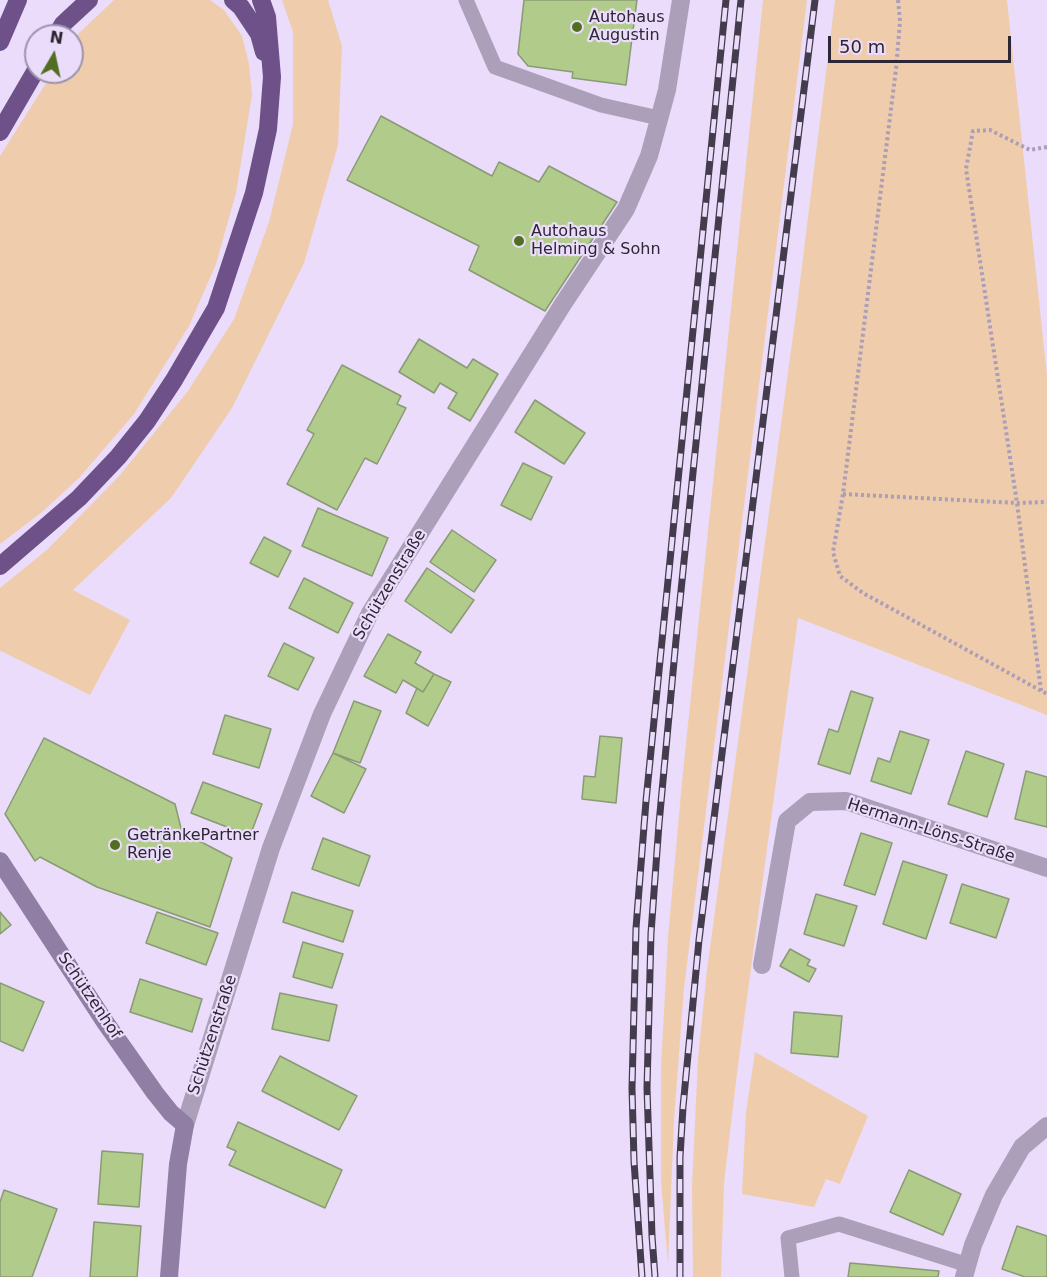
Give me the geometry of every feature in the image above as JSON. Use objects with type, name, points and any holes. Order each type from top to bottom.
[{"type":"highway","points":[[0,42],[18,0]]},
{"type":"highway","points":[[63,24],[89,0]]},
{"type":"highway","points":[[233,0],[241,7],[259,34],[272,77]]},
{"type":"highway","points":[[0,566],[79,498],[118,456],[147,421],[216,308],[254,193],[268,129],[272,77],[267,17],[261,0]]},
{"type":"highway","points":[[0,132],[28,84]]},
{"type":"street","name":"Schützenstraße","points":[[169,1277],[178,1164],[185,1125],[272,848],[322,714],[370,613],[563,304],[626,209],[649,156],[667,90],[681,0]]},
{"type":"street","name":"Hermann-Löns-Straße","points":[[762,965],[787,821],[810,802],[846,801],[1047,868]]},
{"type":"street","name":"Schützenhof","points":[[0,861],[105,1022],[155,1093],[171,1113],[185,1125]]},
{"type":"street","points":[[966,1271],[973,1245],[994,1195],[1022,1147],[1047,1126]]},
{"type":"lane","points":[[466,0],[495,67],[601,105],[659,118]]},
{"type":"lane","points":[[792,1277],[788,1239],[839,1224],[966,1271]]},
{"type":"path","points":[[898,0],[900,21],[896,69],[843,494],[833,552],[840,576],[863,593],[1047,694]]},
{"type":"path","points":[[1041,692],[1017,503],[966,169],[974,131],[990,130],[1030,150],[1047,147]]},
{"type":"path","points":[[843,494],[1017,503],[1047,502]]},
{"type":"shaded area","points":[[114,0],[210,0],[224,10],[242,36],[249,64],[252,95],[236,193],[216,264],[189,326],[134,414],[79,478],[42,512],[0,544],[0,156],[45,84],[84,84],[84,28]]},
{"type":"shaded area","points":[[282,0],[328,0],[342,46],[338,145],[304,263],[232,408],[171,498],[73,590],[130,620],[90,695],[0,652],[0,588],[48,549],[120,475],[188,391],[234,319],[269,222],[293,124],[293,32]]},
{"type":"shaded area","points":[[763,0],[807,0],[684,988],[674,1120],[668,1264],[661,1181],[661,1067],[668,937]]},
{"type":"shaded area","points":[[835,0],[1007,0],[1047,376],[1047,715],[798,618],[724,1183],[721,1277],[693,1277],[692,1186],[698,1059],[707,970],[797,306]]},
{"type":"shaded area","points":[[755,1052],[868,1116],[840,1184],[826,1179],[814,1207],[742,1194],[746,1112]]},
{"type":"building","name":"Autohaus Augustin","points":[[524,0],[637,0],[626,85],[572,78],[573,72],[528,66],[518,54]]},
{"type":"building","points":[[381,116],[492,176],[499,162],[539,182],[549,166],[617,202],[545,311],[469,270],[479,246],[347,180]]},
{"type":"building","points":[[419,339],[467,368],[473,359],[498,374],[470,421],[448,408],[457,393],[440,383],[434,393],[399,372]]},
{"type":"building","points":[[342,365],[401,396],[397,404],[406,408],[377,464],[365,458],[337,510],[287,484],[314,434],[307,430]]},
{"type":"building","points":[[535,400],[585,433],[564,464],[515,432]]},
{"type":"building","points":[[523,463],[552,477],[531,520],[501,505]]},
{"type":"building","points":[[318,508],[388,538],[372,576],[302,546]]},
{"type":"building","points":[[452,530],[496,560],[474,592],[430,562]]},
{"type":"building","points":[[264,537],[291,551],[278,577],[250,563]]},
{"type":"building","points":[[427,568],[474,600],[451,633],[405,601]]},
{"type":"building","points":[[304,578],[353,603],[338,633],[289,608]]},
{"type":"building","points":[[388,634],[421,652],[415,663],[434,674],[423,692],[403,680],[396,693],[364,676]]},
{"type":"building","points":[[284,643],[314,658],[298,690],[268,676]]},
{"type":"building","points":[[434,674],[451,682],[428,726],[406,713],[417,688],[423,692]]},
{"type":"building","points":[[851,691],[873,698],[850,774],[818,764],[829,729],[838,732]]},
{"type":"building","points":[[354,701],[381,711],[360,763],[333,753]]},
{"type":"building","points":[[225,715],[271,729],[259,768],[213,754]]},
{"type":"building","points":[[900,731],[929,740],[911,794],[871,781],[878,758],[890,762]]},
{"type":"building","points":[[600,736],[622,738],[616,803],[582,799],[584,776],[595,777]]},
{"type":"building","name":"GetränkePartner Renje","points":[[44,738],[175,804],[182,832],[232,858],[210,927],[97,887],[40,857],[35,861],[5,814]]},
{"type":"building","points":[[966,751],[1004,764],[987,817],[948,804]]},
{"type":"building","points":[[333,753],[366,769],[344,813],[311,796]]},
{"type":"building","points":[[1026,771],[1047,777],[1047,827],[1015,819]]},
{"type":"building","points":[[203,782],[262,804],[250,836],[191,813]]},
{"type":"building","points":[[861,833],[892,843],[875,895],[844,885]]},
{"type":"building","points":[[323,838],[370,856],[359,886],[312,869]]},
{"type":"building","points":[[903,861],[947,875],[926,939],[883,924]]},
{"type":"building","points":[[962,884],[1009,899],[996,938],[950,923]]},
{"type":"building","points":[[292,892],[353,911],[343,942],[283,922]]},
{"type":"building","points":[[816,894],[857,906],[844,946],[804,934]]},
{"type":"building","points":[[0,912],[11,925],[0,934]]},
{"type":"building","points":[[157,912],[218,933],[206,965],[146,943]]},
{"type":"building","points":[[303,942],[343,954],[332,988],[293,977]]},
{"type":"building","points":[[790,949],[810,960],[807,965],[816,969],[809,982],[780,966]]},
{"type":"building","points":[[140,979],[202,999],[192,1032],[130,1012]]},
{"type":"building","points":[[0,983],[44,1002],[23,1051],[0,1041]]},
{"type":"building","points":[[280,993],[337,1005],[329,1041],[272,1029]]},
{"type":"building","points":[[794,1012],[842,1016],[838,1057],[791,1053]]},
{"type":"building","points":[[280,1056],[357,1096],[339,1130],[262,1091]]},
{"type":"building","points":[[238,1122],[342,1170],[325,1208],[229,1165],[236,1151],[227,1147]]},
{"type":"building","points":[[102,1151],[143,1154],[139,1207],[98,1204]]},
{"type":"building","points":[[909,1170],[961,1194],[943,1235],[890,1212]]},
{"type":"building","points":[[4,1190],[57,1209],[32,1277],[0,1277],[0,1202]]},
{"type":"building","points":[[94,1222],[141,1226],[137,1277],[90,1277]]},
{"type":"building","points":[[1017,1226],[1047,1236],[1047,1277],[1025,1277],[1002,1269]]},
{"type":"building","points":[[850,1263],[939,1271],[938,1277],[848,1277]]},
{"type":"railway","points":[[642,1277],[634,1161],[632,1088],[636,928],[646,801],[726,0]]},
{"type":"railway","points":[[655,1277],[647,1088],[651,933],[676,640],[741,0]]},
{"type":"railway","points":[[680,1277],[680,1157],[699,940],[815,0]]},
{"type":"place","name":"Autohaus Augustin","points":[[577,27]]},
{"type":"place","name":"Autohaus Helming & Sohn","points":[[519,241]]},
{"type":"place","name":"GetränkePartner Renje","points":[[115,845]]}]
